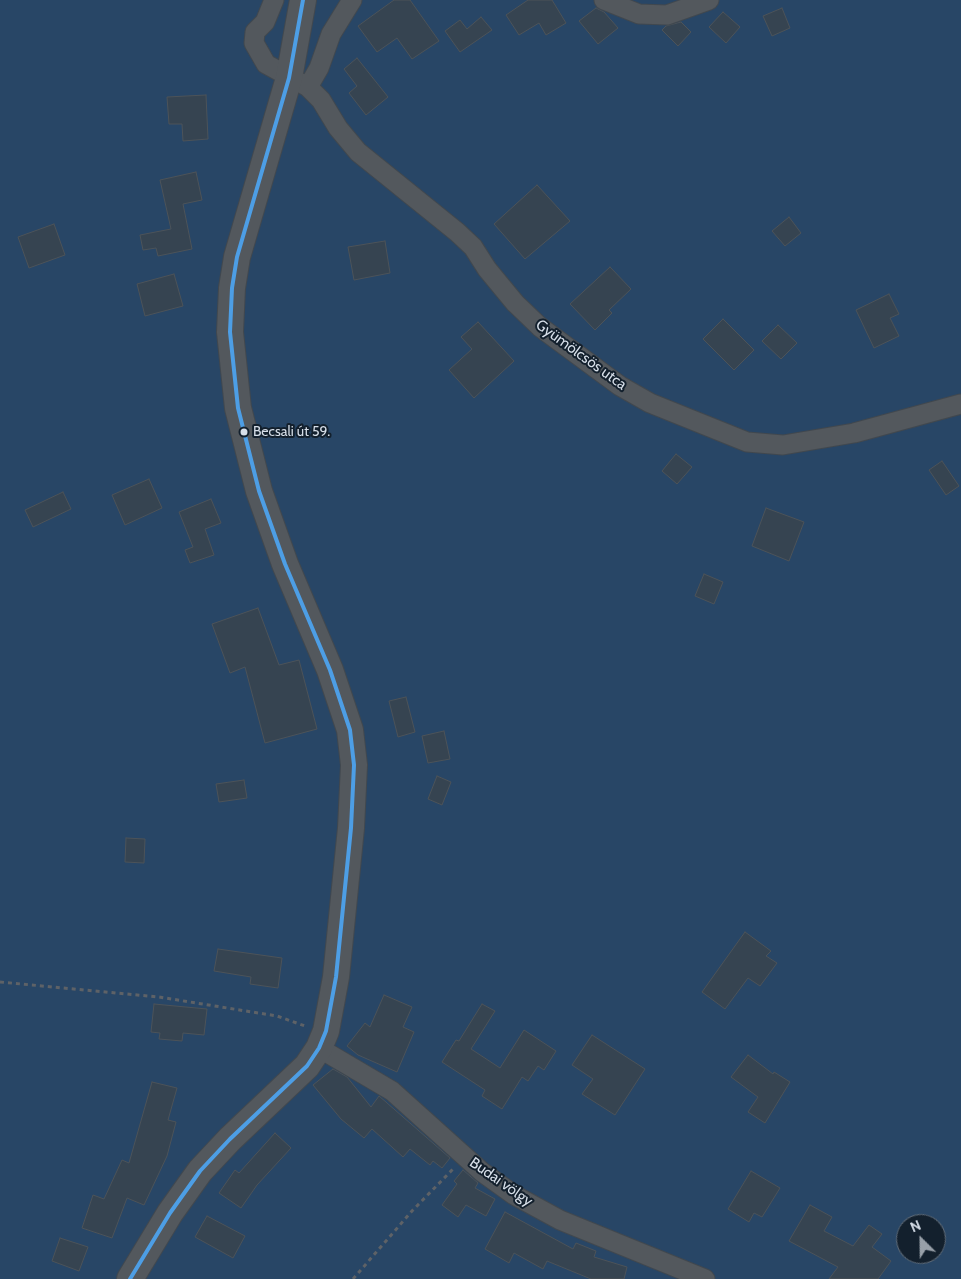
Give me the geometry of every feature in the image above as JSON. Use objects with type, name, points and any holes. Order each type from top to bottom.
[{"type":"main road","points":[[130,1279],[170,1213],[200,1171],[230,1139],[307,1066],[322,1040],[336,977],[354,765],[350,730],[330,670],[285,564],[259,491],[238,408],[230,332],[232,288],[237,257],[299,82],[303,0]]},
{"type":"street","name":"Gyümölcsös utca","points":[[274,0],[264,22],[255,32],[254,43],[266,64],[299,82],[321,100],[338,128],[358,152],[457,232],[527,315],[620,386],[650,403],[747,442],[783,445],[854,433],[961,404]]},
{"type":"street","points":[[299,82],[319,68],[331,34],[352,0]]},
{"type":"street","points":[[604,0],[639,14],[667,15],[709,0]]},
{"type":"street","name":"Budai völgy","points":[[322,1040],[392,1091],[465,1157],[514,1195],[560,1220],[705,1279]]},
{"type":"path","points":[[0,982],[159,997],[277,1016],[322,1040]]},
{"type":"path","points":[[353,1279],[412,1211],[465,1157]]},
{"type":"shaded area","points":[[0,0],[961,0],[961,1279],[0,1279]]},
{"type":"building","points":[[394,0],[410,0],[439,41],[412,59],[397,38],[377,52],[358,26]]},
{"type":"building","points":[[528,0],[552,0],[566,23],[546,35],[539,23],[519,35],[506,15]]},
{"type":"building","points":[[596,8],[604,12],[618,28],[598,44],[579,21]]},
{"type":"building","points":[[782,8],[790,28],[772,36],[763,16]]},
{"type":"building","points":[[723,12],[740,27],[726,43],[709,27]]},
{"type":"building","points":[[481,17],[492,30],[460,52],[445,31],[460,20],[467,29]]},
{"type":"building","points":[[681,22],[691,32],[678,46],[662,30],[666,26]]},
{"type":"building","points":[[357,58],[388,97],[366,115],[349,93],[357,86],[344,69]]},
{"type":"building","points":[[206,95],[208,139],[183,141],[182,124],[169,124],[167,97]]},
{"type":"building","points":[[196,172],[202,200],[183,204],[192,249],[158,256],[156,248],[143,250],[140,235],[171,229],[160,180]]},
{"type":"building","points":[[537,185],[570,221],[525,259],[494,224]]},
{"type":"building","points":[[789,217],[801,233],[785,246],[772,231]]},
{"type":"building","points":[[54,224],[65,255],[29,268],[18,237]]},
{"type":"building","points":[[385,241],[390,273],[354,280],[348,247]]},
{"type":"building","points":[[610,267],[631,289],[609,310],[612,313],[595,330],[570,304]]},
{"type":"building","points":[[174,274],[183,306],[145,316],[137,284]]},
{"type":"building","points":[[889,294],[899,314],[890,318],[899,336],[874,348],[856,310]]},
{"type":"building","points":[[723,319],[754,350],[734,370],[703,339]]},
{"type":"building","points":[[478,322],[514,361],[474,398],[449,370],[472,349],[461,337]]},
{"type":"building","points":[[778,325],[797,343],[781,359],[762,341]]},
{"type":"building","points":[[676,454],[692,467],[677,484],[662,471]]},
{"type":"building","points":[[942,461],[959,486],[946,495],[929,470]]},
{"type":"building","points":[[149,479],[162,508],[125,525],[112,495]]},
{"type":"building","points":[[63,492],[71,509],[33,527],[25,510]]},
{"type":"building","points":[[211,499],[221,523],[205,529],[214,555],[190,563],[185,550],[193,547],[179,512]]},
{"type":"building","points":[[766,508],[804,522],[789,561],[752,546]]},
{"type":"building","points":[[704,574],[723,582],[714,604],[695,596]]},
{"type":"building","points":[[258,608],[279,665],[299,660],[317,729],[265,743],[245,667],[230,673],[212,624]]},
{"type":"building","points":[[406,697],[415,732],[398,737],[389,701]]},
{"type":"building","points":[[444,731],[450,759],[428,763],[422,736]]},
{"type":"building","points":[[437,776],[451,782],[442,805],[428,799]]},
{"type":"building","points":[[244,780],[247,798],[219,802],[216,784]]},
{"type":"building","points":[[126,838],[145,839],[144,863],[125,862]]},
{"type":"building","points":[[745,932],[771,951],[766,956],[777,963],[760,986],[748,978],[725,1009],[702,992]]},
{"type":"building","points":[[218,949],[282,958],[278,988],[250,984],[251,977],[214,971]]},
{"type":"building","points":[[384,995],[412,1007],[403,1027],[414,1032],[397,1072],[358,1055],[347,1046],[365,1023],[370,1027]]},
{"type":"building","points":[[154,1004],[207,1009],[204,1035],[183,1033],[182,1041],[159,1039],[160,1033],[151,1032]]},
{"type":"building","points":[[482,1004],[495,1011],[471,1049],[500,1068],[524,1030],[556,1051],[544,1070],[538,1066],[528,1081],[522,1077],[502,1109],[482,1096],[485,1090],[442,1062],[456,1040],[459,1041]]},
{"type":"building","points":[[592,1035],[645,1069],[615,1115],[582,1094],[593,1079],[572,1065]]},
{"type":"building","points":[[748,1055],[773,1074],[774,1072],[790,1082],[765,1123],[748,1112],[758,1097],[731,1077]]},
{"type":"building","points":[[333,1069],[347,1077],[371,1107],[379,1096],[450,1158],[442,1168],[433,1161],[430,1165],[410,1149],[403,1157],[372,1129],[364,1138],[341,1119],[313,1085]]},
{"type":"building","points":[[152,1082],[177,1088],[168,1120],[176,1122],[167,1156],[144,1205],[127,1198],[112,1238],[82,1228],[93,1195],[104,1199],[122,1160],[129,1163]]},
{"type":"building","points":[[275,1133],[291,1148],[257,1185],[241,1208],[219,1193],[235,1170],[239,1173]]},
{"type":"building","points":[[463,1170],[478,1183],[475,1188],[495,1199],[486,1216],[466,1205],[458,1217],[442,1205],[457,1184],[454,1181]]},
{"type":"building","points":[[751,1171],[780,1188],[762,1217],[754,1213],[749,1222],[728,1209]]},
{"type":"building","points":[[810,1205],[832,1217],[824,1231],[853,1246],[869,1225],[882,1234],[872,1247],[891,1261],[878,1279],[829,1279],[838,1267],[789,1241]]},
{"type":"building","points":[[505,1212],[573,1249],[576,1243],[596,1251],[594,1257],[627,1267],[624,1279],[591,1279],[547,1261],[543,1269],[514,1253],[509,1263],[485,1249]]},
{"type":"building","points":[[207,1216],[245,1236],[233,1258],[195,1237]]},
{"type":"building","points":[[60,1238],[88,1247],[79,1271],[52,1261]]},
{"type":"transit line","points":[[130,1279],[170,1213],[200,1171],[230,1139],[307,1066],[319,1048],[326,1031],[336,977],[351,828],[354,765],[350,730],[330,670],[285,564],[259,491],[238,408],[230,332],[232,288],[237,257],[289,78],[303,0]]},
{"type":"place","name":"Becsali út 59.","points":[[244,432]]}]
